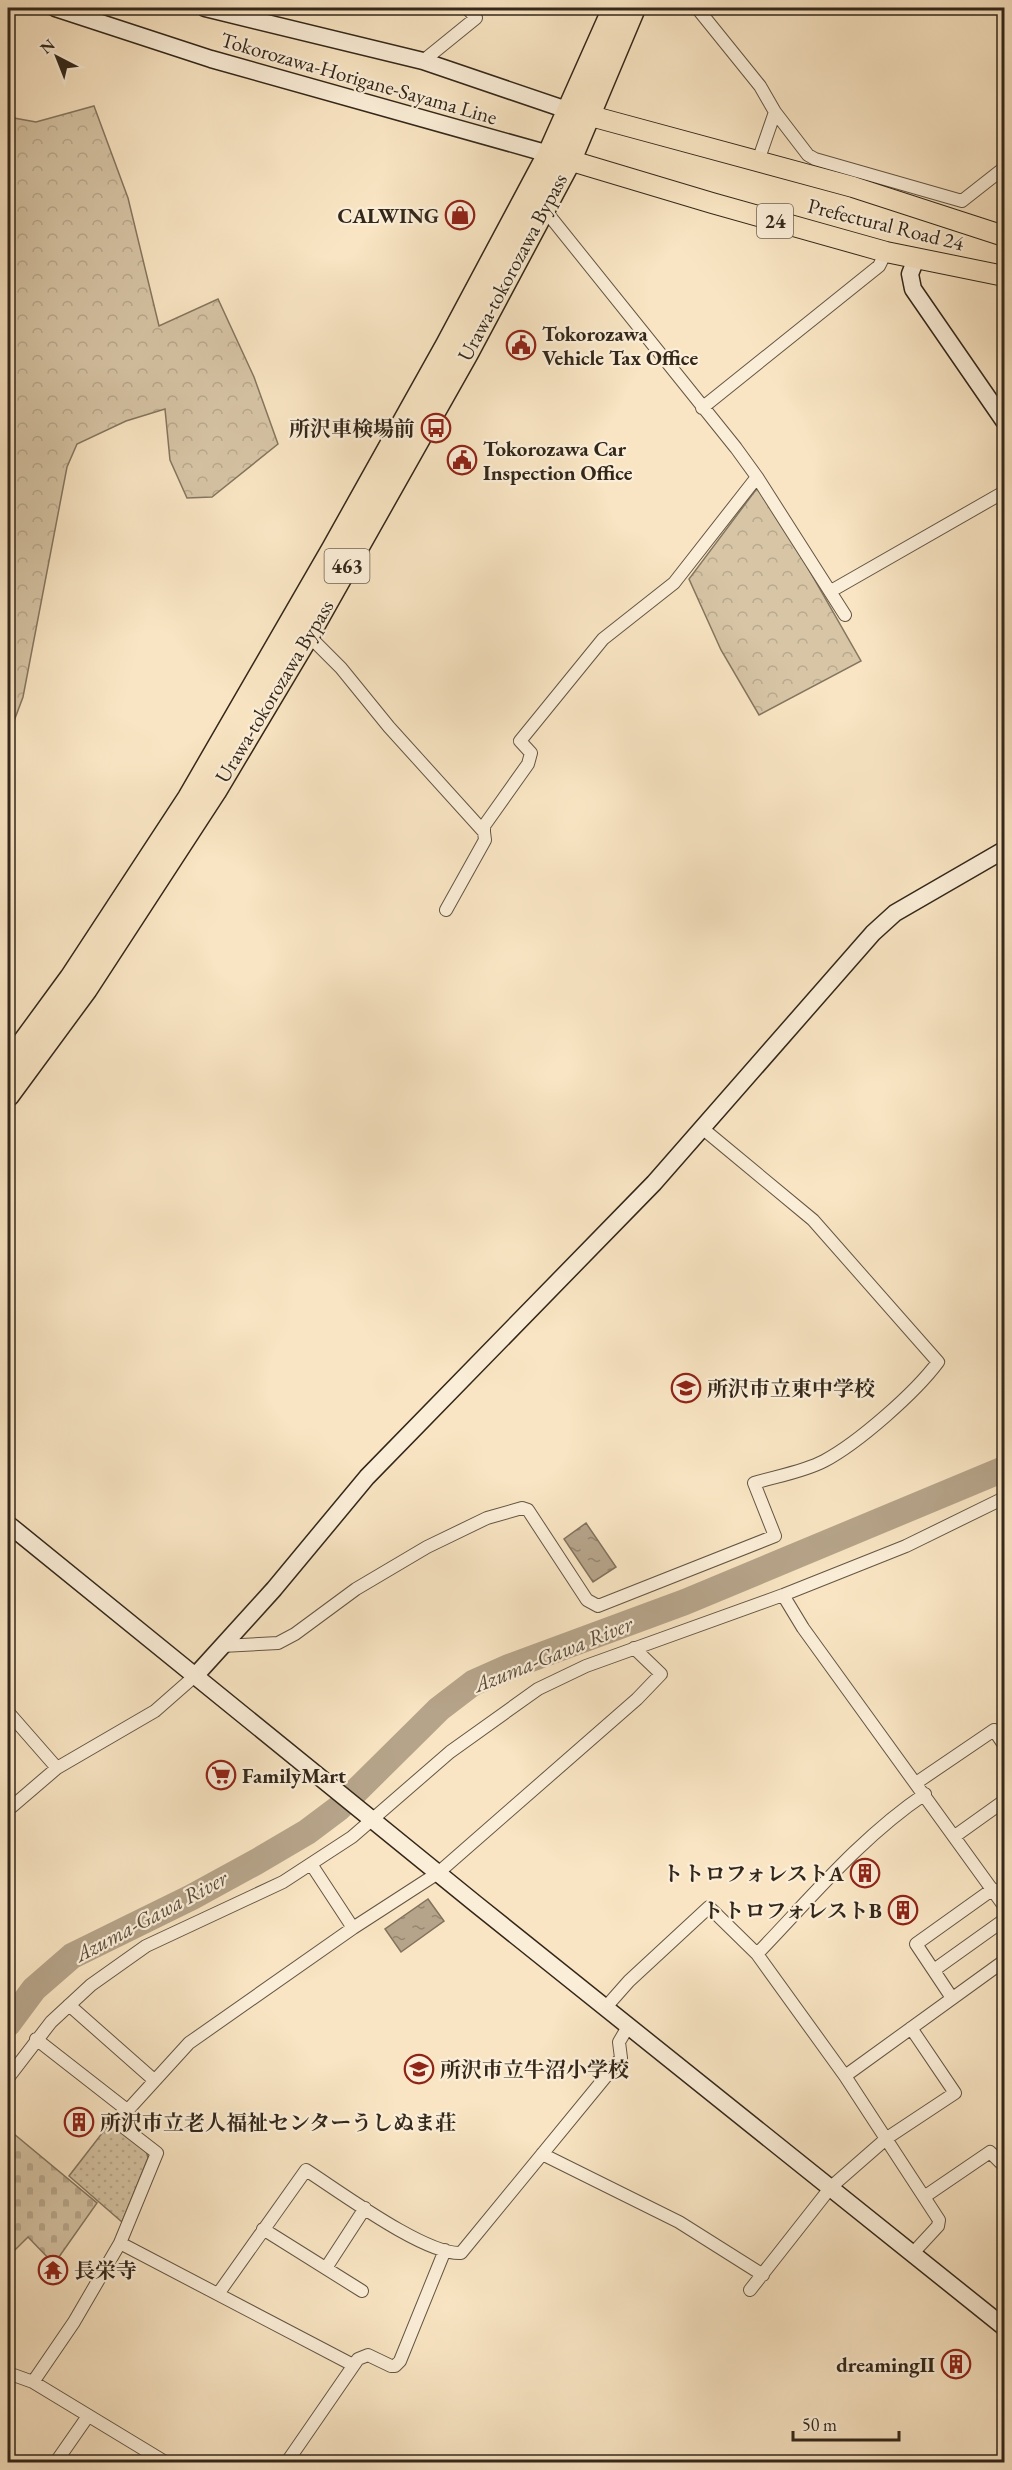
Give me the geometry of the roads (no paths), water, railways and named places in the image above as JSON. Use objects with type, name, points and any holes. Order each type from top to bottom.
[{"type":"highway","name":"Urawa-tokorozawa Bypass","points":[[580,113],[614,8]]},
{"type":"highway","name":"Urawa-tokorozawa Bypass","points":[[8,1064],[71,978],[189,798],[447,345],[560,157],[634,8]]},
{"type":"highway","name":"Urawa-tokorozawa Bypass","points":[[8,1095],[86,989],[215,791],[308,635],[544,209],[560,157]]},
{"type":"main road","name":"Prefectural Road 24","points":[[580,113],[853,187],[1005,236]]},
{"type":"main road","name":"Prefectural Road 24","points":[[560,157],[886,252],[1005,276]]},
{"type":"street","name":"Tokorozawa-Horigane-Sayama Line","points":[[55,8],[211,59],[560,157]]},
{"type":"street","name":"Tokorozawa-Horigane-Sayama Line","points":[[205,8],[423,61],[580,113]]},
{"type":"street","points":[[423,61],[476,18],[467,8]]},
{"type":"street","points":[[697,8],[760,86],[775,112],[808,155],[815,159],[962,201],[1005,168]]},
{"type":"street","points":[[758,161],[775,112]]},
{"type":"street","points":[[544,209],[736,448],[831,591],[844,615]]},
{"type":"street","points":[[702,408],[879,266],[886,252]]},
{"type":"street","points":[[916,259],[910,274],[913,289],[1005,421]]},
{"type":"street","points":[[446,910],[484,840],[484,826],[528,764],[531,753],[520,741],[603,639],[674,583],[757,477]]},
{"type":"street","points":[[831,591],[1005,492]]},
{"type":"street","points":[[308,635],[341,668],[389,727],[484,832]]},
{"type":"street","points":[[8,1810],[57,1768],[155,1711],[196,1675],[387,1455],[654,1183],[873,933],[895,913],[1005,850]]},
{"type":"street","points":[[222,1646],[278,1643],[295,1634],[356,1588],[427,1547],[487,1518],[522,1508],[528,1510],[587,1600],[598,1606],[775,1536],[754,1483],[822,1462],[848,1447],[900,1402],[932,1370],[938,1362],[835,1242],[813,1220],[702,1128]]},
{"type":"street","points":[[8,2078],[51,2022],[91,1985],[146,1946],[252,1898],[311,1864],[495,1717],[538,1689],[586,1666],[783,1595],[915,1542],[1003,1503]]},
{"type":"street","points":[[8,1524],[438,1873],[1005,2327]]},
{"type":"street","points":[[783,1595],[803,1628],[1005,1906]]},
{"type":"street","points":[[33,2382],[74,2322],[120,2242],[157,2153],[117,2122],[189,2043],[353,1928],[438,1873],[637,1699],[661,1674],[634,1648]]},
{"type":"street","points":[[8,1712],[57,1768]]},
{"type":"street","points":[[916,1783],[994,1730],[1005,1745]]},
{"type":"street","points":[[757,1954],[862,1845],[892,1818],[925,1794]]},
{"type":"street","points":[[955,1836],[1005,1801]]},
{"type":"street","points":[[311,1864],[353,1928]]},
{"type":"street","points":[[952,1998],[916,1944],[993,1889]]},
{"type":"street","points":[[606,2007],[629,1981],[709,1907],[757,1954],[845,2076],[939,2220],[938,2226],[913,2253]]},
{"type":"street","points":[[934,1970],[1005,1920]]},
{"type":"street","points":[[845,2076],[1005,1961]]},
{"type":"street","points":[[69,2005],[154,2080]]},
{"type":"street","points":[[218,2294],[306,2170],[405,2234],[445,2250],[461,2253],[621,2058],[619,2042],[629,2025]]},
{"type":"street","points":[[750,2290],[831,2187],[887,2138],[955,2093],[911,2028]]},
{"type":"street","points":[[36,2039],[127,2110]]},
{"type":"street","points":[[924,2197],[990,2152],[1005,2166]]},
{"type":"street","points":[[542,2154],[679,2222],[763,2276]]},
{"type":"street","points":[[326,2268],[365,2208]]},
{"type":"street","points":[[263,2229],[362,2291]]},
{"type":"street","points":[[120,2242],[354,2365]]},
{"type":"street","points":[[287,2463],[358,2359],[368,2355],[391,2366],[395,2366],[400,2361],[445,2250]]},
{"type":"street","points":[[8,2373],[33,2382],[165,2463]]},
{"type":"street","points":[[56,2463],[88,2416]]},
{"type":"water","points":[[586,1523],[616,1567],[593,1582],[564,1539]]},
{"type":"water","points":[[428,1899],[444,1921],[401,1952],[385,1929]]},
{"type":"waterway","name":"Azuma-Gawa River","points":[[8,2024],[34,1989],[72,1956],[192,1897],[307,1832],[339,1808],[439,1709],[473,1683],[509,1667],[685,1602],[1004,1469]]},
{"type":"place","name":"CALWING","points":[[460,215]]},
{"type":"place","name":"Tokorozawa Vehicle Tax Office","points":[[521,345]]},
{"type":"place","name":"所沢車検場前","points":[[436,428]]},
{"type":"place","name":"Tokorozawa Car Inspection Office","points":[[462,460]]},
{"type":"place","name":"所沢市立東中学校","points":[[686,1388]]},
{"type":"place","name":"FamilyMart","points":[[221,1775]]},
{"type":"place","name":"トトロフォレストA","points":[[865,1873]]},
{"type":"place","name":"トトロフォレストB","points":[[903,1910]]},
{"type":"place","name":"所沢市立牛沼小学校","points":[[419,2069]]},
{"type":"place","name":"所沢市立老人福祉センターうしぬま荘","points":[[79,2122]]},
{"type":"place","name":"長栄寺","points":[[53,2270]]},
{"type":"place","name":"dreamingII","points":[[956,2364]]}]
